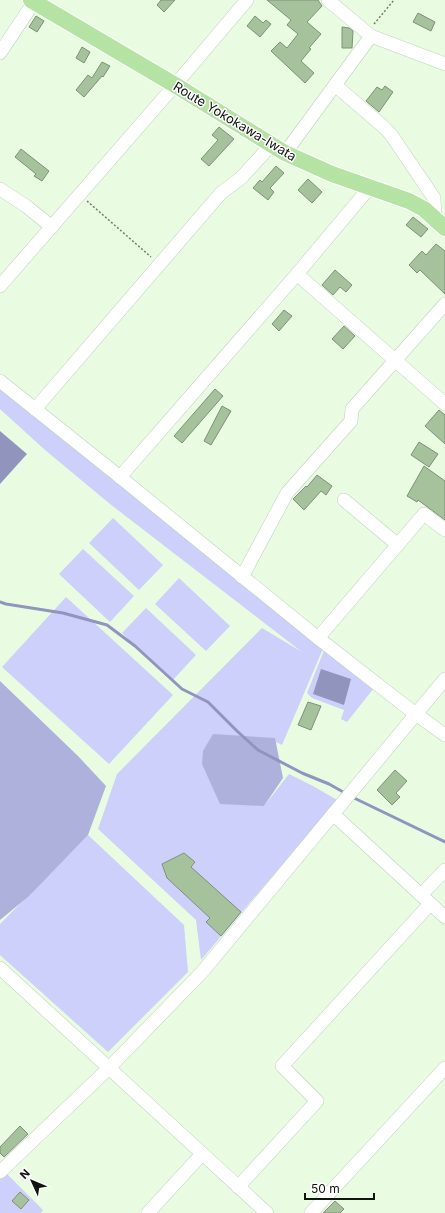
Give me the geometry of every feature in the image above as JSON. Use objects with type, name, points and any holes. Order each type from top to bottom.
[{"type":"main road","name":"Route Yokokawa-Iwata","points":[[33,1],[176,85],[278,148],[332,174],[370,187],[424,209],[440,224]]},
{"type":"street","points":[[0,286],[176,85],[247,0]]},
{"type":"street","points":[[328,0],[369,35],[445,64]]},
{"type":"street","points":[[0,52],[33,1]]},
{"type":"street","points":[[35,409],[221,193],[242,178],[278,148],[334,85],[369,35]]},
{"type":"street","points":[[334,85],[385,128],[392,136],[434,198],[440,224]]},
{"type":"street","points":[[120,477],[297,274],[370,187]]},
{"type":"street","points":[[0,189],[26,206],[52,227]]},
{"type":"street","points":[[297,274],[445,404]]},
{"type":"street","points":[[242,577],[287,493],[350,421],[352,408],[445,304]]},
{"type":"street","points":[[0,381],[318,638],[445,735]]},
{"type":"street","points":[[344,500],[398,545]]},
{"type":"street","points":[[318,638],[424,514],[445,530]]},
{"type":"street","points":[[0,1172],[109,1068],[203,970],[445,679]]},
{"type":"street","points":[[332,814],[445,917]]},
{"type":"street","points":[[238,1187],[317,1101],[282,1066],[426,900],[445,870]]},
{"type":"street","points":[[2,973],[109,1068],[267,1213]]},
{"type":"street","points":[[311,1213],[445,1068]]},
{"type":"street","points":[[148,1213],[202,1154]]},
{"type":"path","points":[[369,35],[394,0]]},
{"type":"path","points":[[80,195],[160,265]]},
{"type":"shaded area","points":[[0,384],[325,644],[282,745],[268,738],[264,806],[289,774],[337,800],[201,960],[196,920],[98,829],[117,774],[262,628],[302,652],[110,504],[45,450],[0,409]]},
{"type":"shaded area","points":[[0,431],[27,454],[0,484]]},
{"type":"shaded area","points":[[113,518],[163,565],[139,590],[89,543]]},
{"type":"shaded area","points":[[83,549],[134,596],[110,622],[59,574]]},
{"type":"shaded area","points":[[179,578],[230,626],[206,651],[155,604]]},
{"type":"shaded area","points":[[66,597],[173,695],[109,764],[2,667]]},
{"type":"shaded area","points":[[146,608],[196,655],[172,681],[122,633]]},
{"type":"shaded area","points":[[325,648],[374,688],[347,722],[341,719],[344,710],[312,698],[307,693]]},
{"type":"shaded area","points":[[321,669],[351,679],[344,705],[313,694]]},
{"type":"shaded area","points":[[0,681],[78,756],[106,786],[88,835],[29,896],[0,920]]},
{"type":"shaded area","points":[[213,734],[275,738],[283,778],[264,806],[220,804],[202,764],[203,751]]},
{"type":"shaded area","points":[[88,835],[184,925],[188,972],[108,1052],[0,955],[0,924]]},
{"type":"shaded area","points":[[6,1173],[43,1210],[41,1213],[0,1213],[0,1178]]},
{"type":"building","points":[[161,0],[175,0],[164,12],[157,5]]},
{"type":"building","points":[[267,0],[318,0],[322,6],[307,22],[321,34],[309,48],[311,49],[301,61],[314,73],[305,83],[271,51],[280,42],[287,48],[298,34],[287,25],[291,20]]},
{"type":"building","points":[[418,13],[435,22],[431,31],[413,22]]},
{"type":"building","points":[[36,16],[44,21],[37,32],[29,27]]},
{"type":"building","points":[[255,16],[263,23],[266,20],[271,24],[260,37],[247,26]]},
{"type":"building","points":[[342,27],[349,28],[353,31],[352,48],[342,48]]},
{"type":"building","points":[[82,47],[90,52],[84,63],[76,58]]},
{"type":"building","points":[[102,62],[110,66],[103,77],[102,76],[84,97],[76,90],[88,75],[92,78]]},
{"type":"building","points":[[385,86],[393,92],[379,112],[366,101],[377,87],[382,90]]},
{"type":"building","points":[[219,127],[234,139],[209,166],[201,159],[218,140],[212,135]]},
{"type":"building","points":[[21,149],[49,171],[42,181],[34,176],[36,174],[15,157]]},
{"type":"building","points":[[276,166],[284,173],[270,188],[274,192],[268,200],[253,188],[260,180],[262,182]]},
{"type":"building","points":[[308,179],[322,192],[312,203],[298,190]]},
{"type":"building","points":[[413,217],[428,229],[421,237],[406,225]]},
{"type":"building","points":[[436,244],[445,251],[445,294],[420,270],[417,273],[409,265],[422,251],[426,255]]},
{"type":"building","points":[[335,270],[352,285],[346,292],[340,287],[333,295],[322,285]]},
{"type":"building","points":[[284,310],[292,316],[279,331],[272,324]]},
{"type":"building","points":[[344,326],[355,336],[343,349],[332,339]]},
{"type":"building","points":[[215,389],[223,396],[182,443],[174,436]]},
{"type":"building","points":[[222,406],[231,411],[211,445],[204,441]]},
{"type":"building","points":[[439,410],[445,415],[445,444],[425,426]]},
{"type":"building","points":[[419,442],[438,454],[429,467],[411,455]]},
{"type":"building","points":[[424,466],[445,481],[445,520],[418,500],[417,502],[407,496]]},
{"type":"building","points":[[317,475],[332,486],[326,495],[321,491],[304,510],[293,499],[306,486],[307,487]]},
{"type":"building","points":[[308,702],[321,706],[311,730],[298,725]]},
{"type":"building","points":[[395,770],[407,781],[396,793],[400,797],[392,805],[377,790]]},
{"type":"building","points":[[184,853],[195,862],[191,867],[241,912],[221,936],[206,922],[210,918],[167,878],[162,864]]},
{"type":"building","points":[[20,1126],[28,1134],[4,1157],[0,1153],[0,1147]]},
{"type":"building","points":[[20,1192],[29,1200],[21,1209],[12,1201]]},
{"type":"building","points":[[335,1201],[344,1209],[340,1213],[323,1213]]},
{"type":"waterway","points":[[0,602],[63,613],[107,625],[135,646],[182,689],[208,702],[258,750],[345,793]]},
{"type":"waterway","points":[[352,797],[445,842]]}]
